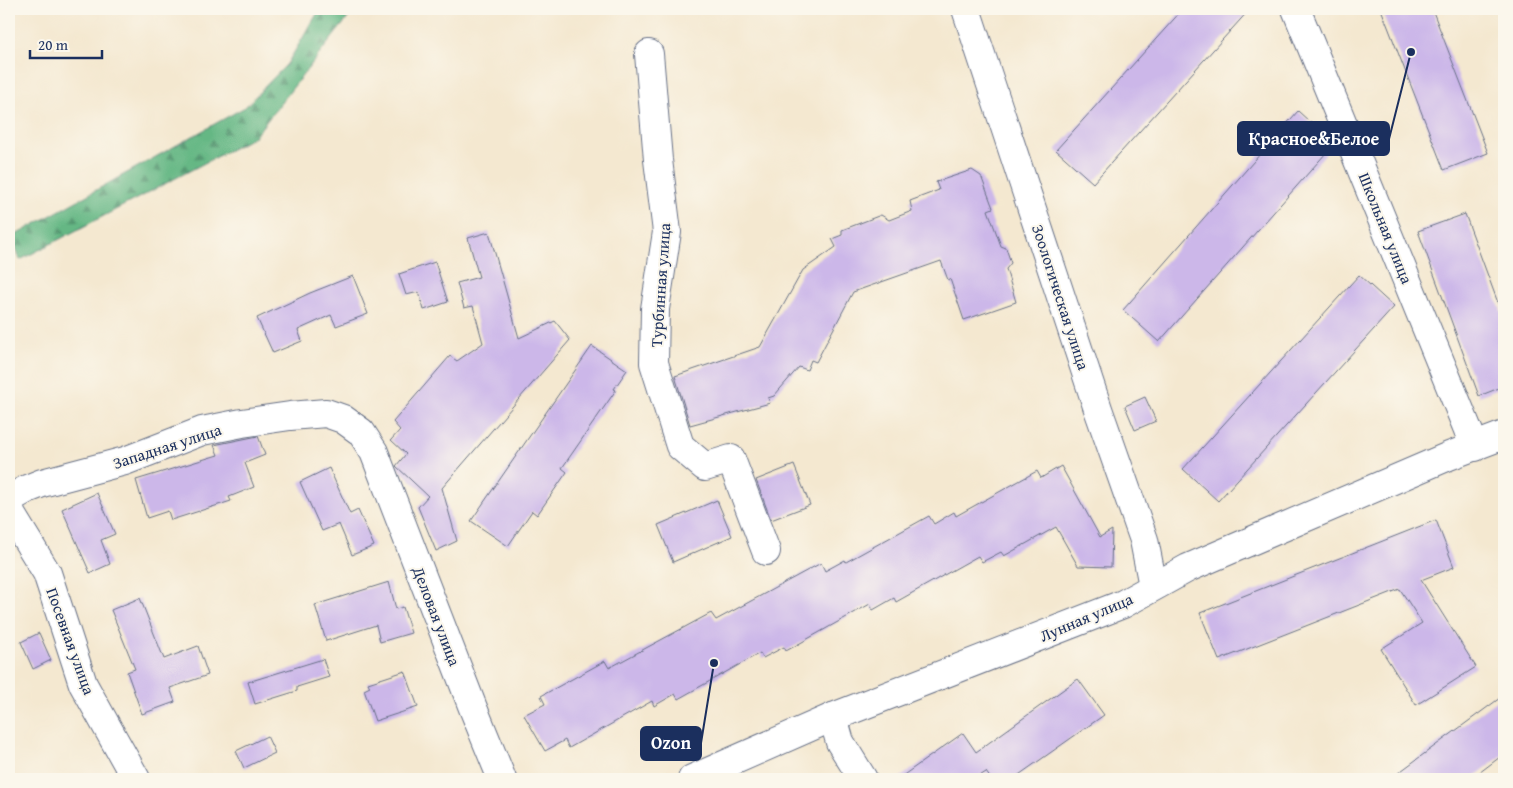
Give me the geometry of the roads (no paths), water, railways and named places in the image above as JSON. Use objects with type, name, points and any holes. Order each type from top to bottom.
[{"type":"street","name":"Зоологическая улица","points":[[966,9],[1098,409],[1144,540],[1153,586]]},
{"type":"street","name":"Школьная улица","points":[[1296,9],[1475,447]]},
{"type":"street","name":"Турбинная улица","points":[[649,54],[658,160],[667,232],[655,309],[654,363],[680,446],[705,467],[731,459],[766,551]]},
{"type":"street","name":"Западная улица","points":[[9,500],[42,483],[125,461],[202,431],[290,416],[326,413],[343,418],[361,432],[374,452]]},
{"type":"street","name":"Лунная улица","points":[[692,779],[833,717],[1123,604],[1188,568],[1450,456],[1504,435]]},
{"type":"street","name":"Деловая улица","points":[[374,452],[469,699],[502,779]]},
{"type":"street","name":"Посевная улица","points":[[9,500],[11,514],[47,573],[83,684],[136,779]]},
{"type":"street","points":[[833,717],[840,742],[863,779]]},
{"type":"place","name":"Красное&Белое","points":[[1411,52]]},
{"type":"place","name":"Ozon","points":[[714,663]]}]
